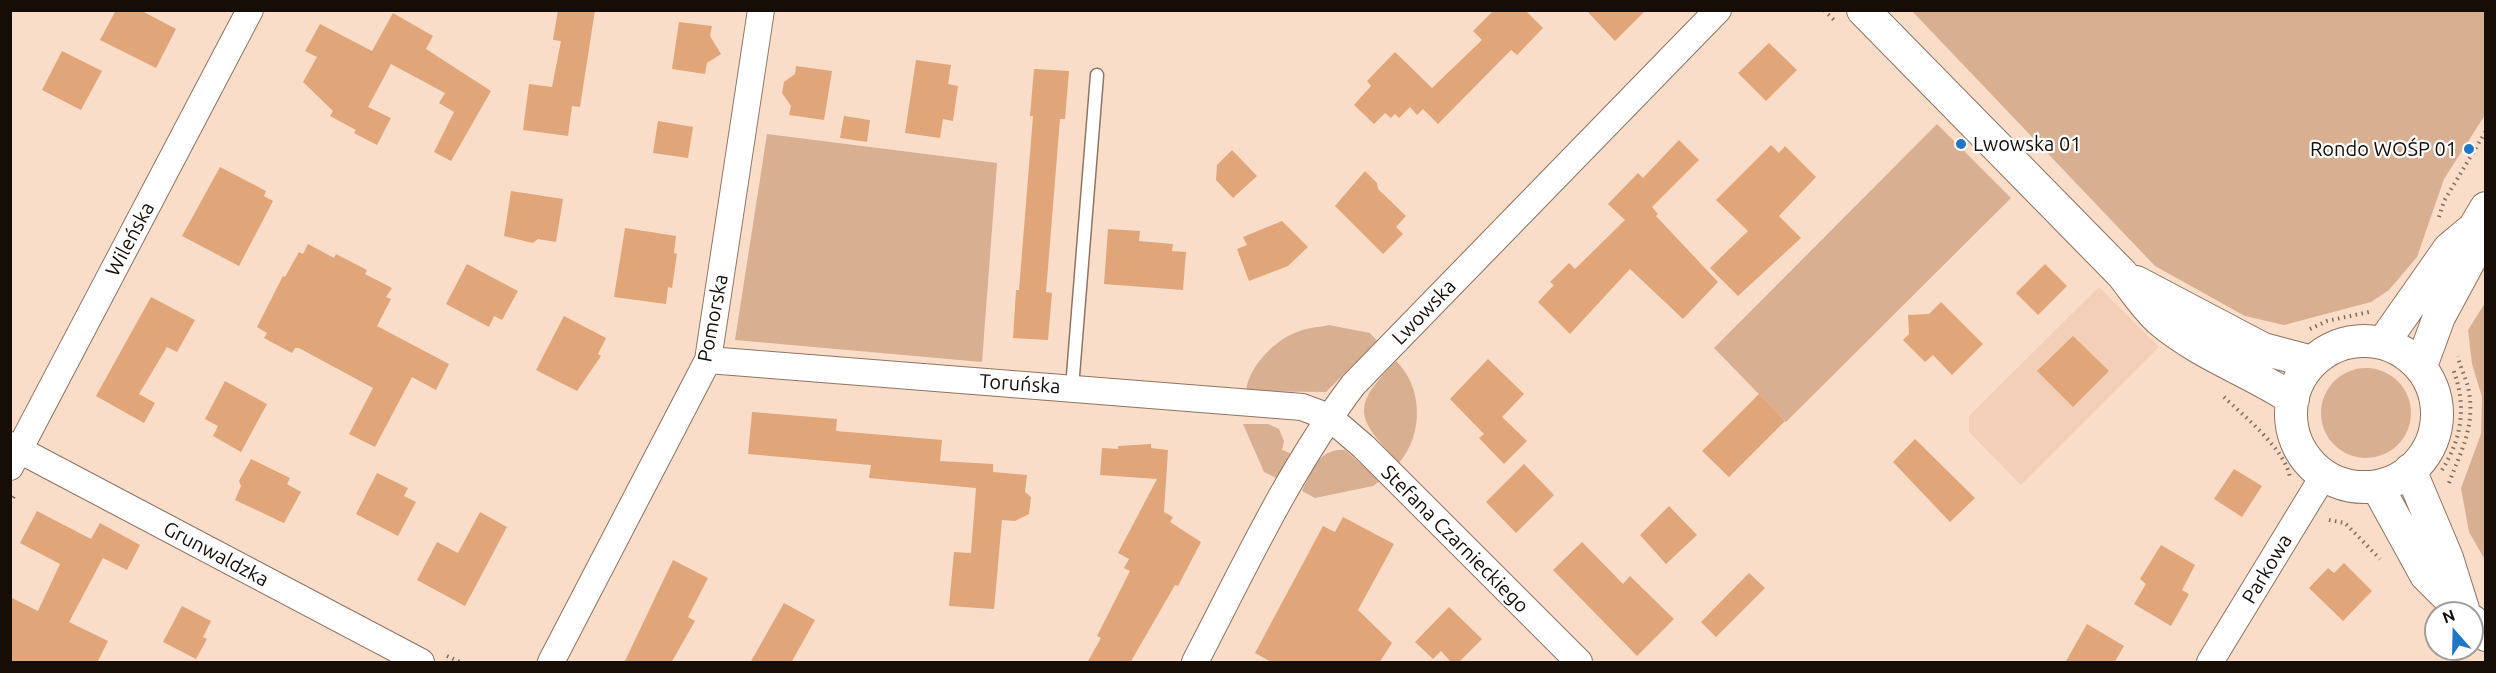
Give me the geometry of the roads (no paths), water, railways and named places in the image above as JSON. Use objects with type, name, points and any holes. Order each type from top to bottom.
[{"type":"street","name":"Wileńska","points":[[13,454],[250,10]]},
{"type":"street","name":"Pomorska","points":[[551,663],[708,360],[761,10]]},
{"type":"street","name":"Lwowska","points":[[1195,663],[1296,470],[1329,417],[1353,385],[1718,10]]},
{"type":"street","points":[[1863,10],[2122,274],[2160,320],[2203,350],[2251,373],[2293,399]]},
{"type":"street","points":[[2383,344],[2449,249],[2480,218]]},
{"type":"street","points":[[2435,363],[2383,344],[2353,341],[2323,353],[2312,362],[2297,384],[2293,399],[2292,427],[2301,452],[2324,475],[2348,485],[2377,486],[2399,478],[2410,470],[2426,452],[2434,429],[2436,408],[2432,388],[2435,363],[2439,317],[2473,254],[2480,218]]},
{"type":"street","points":[[2122,274],[2263,349],[2312,362]]},
{"type":"street","name":"Toruńska","points":[[708,360],[1302,407],[1329,417]]},
{"type":"street","name":"Stefana Czarnieckiego","points":[[1329,417],[1364,447],[1579,663]]},
{"type":"street","name":"Grunwaldzka","points":[[13,454],[421,663]]},
{"type":"street","points":[[2410,470],[2447,558],[2460,601]]},
{"type":"street","name":"Parkowa","points":[[2210,663],[2324,475]]},
{"type":"street","points":[[2377,486],[2426,575],[2452,601]]},
{"type":"lane","points":[[1072,388],[1097,75]]},
{"type":"place","name":"Lwowska 01","points":[[1961,144]]},
{"type":"place","name":"Rondo WOŚP 01","points":[[2469,149]]}]
